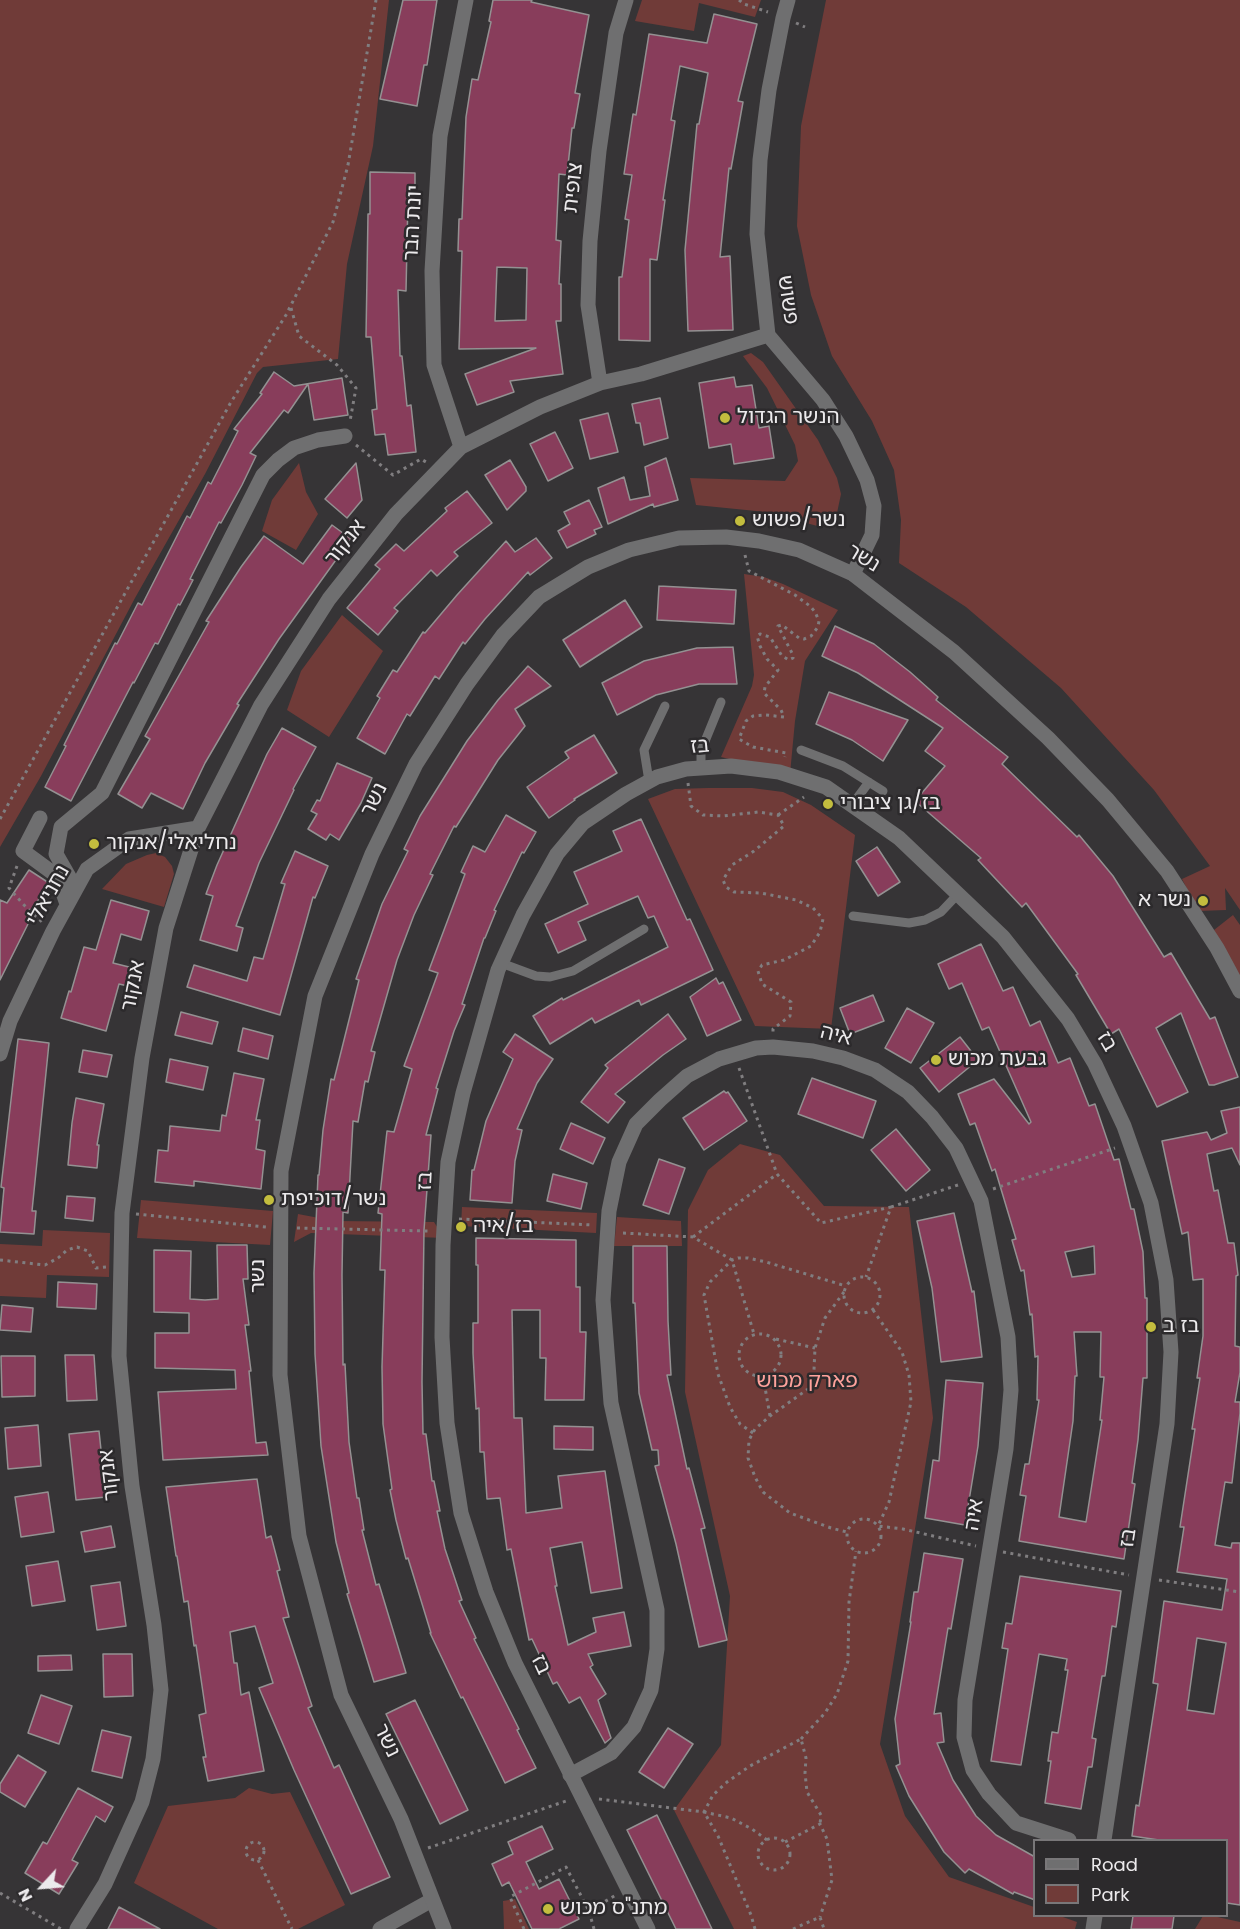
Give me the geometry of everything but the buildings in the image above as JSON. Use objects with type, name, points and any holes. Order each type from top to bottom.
[{"type":"street","name":"יונת הבר","points":[[461,447],[434,365],[432,271],[440,136],[466,0]]},
{"type":"street","name":"צופית","points":[[600,383],[588,305],[590,241],[599,151],[616,33],[626,0]]},
{"type":"street","name":"פשוש","points":[[788,0],[769,90],[760,160],[757,234],[768,335],[823,400],[846,436],[867,480],[874,506],[872,535],[853,574]]},
{"type":"street","name":"אנקור","points":[[78,1929],[105,1884],[142,1802],[153,1759],[161,1690],[154,1625],[132,1486],[120,1368],[122,1213],[142,1058],[166,928],[198,828],[261,705],[328,599],[396,514],[461,447],[540,407],[600,383],[641,374],[768,335]]},
{"type":"street","points":[[76,889],[56,854],[61,827],[102,792],[263,475],[294,448],[318,440],[346,437]]},
{"type":"street","name":"נשר","points":[[444,1929],[401,1819],[341,1695],[299,1536],[280,1375],[281,1172],[315,996],[372,854],[416,764],[467,684],[503,635],[539,597],[588,567],[629,550],[679,538],[726,537],[798,550],[853,574],[954,652],[1048,738],[1107,800],[1167,871],[1218,948],[1240,991]]},
{"type":"street","name":"בז","points":[[648,1929],[515,1663],[486,1592],[461,1513],[447,1423],[442,1337],[445,1225],[448,1162],[463,1093],[501,963],[523,915],[557,854],[583,823],[626,794],[657,777],[693,768],[731,766],[779,772],[820,785],[899,838],[1003,937],[1068,1019],[1095,1064],[1124,1126],[1151,1203],[1166,1281],[1171,1352],[1167,1424],[1104,1839]]},
{"type":"street","points":[[39,818],[23,851],[57,876],[67,904]]},
{"type":"street","name":"נחניאלי","points":[[0,1054],[10,1021],[53,931],[87,869],[129,838],[198,828]]},
{"type":"street","name":"איה","points":[[570,1775],[611,1753],[634,1727],[651,1690],[657,1649],[657,1610],[611,1403],[603,1300],[609,1211],[619,1162],[636,1125],[687,1076],[719,1059],[756,1048],[773,1047],[813,1051],[843,1058],[875,1070],[908,1092],[932,1117],[956,1148],[981,1202],[1006,1326],[1011,1390],[1006,1449],[965,1700],[963,1737],[973,1770],[988,1794],[1016,1822],[1066,1839]]},
{"type":"street","points":[[380,1929],[432,1900]]},
{"type":"lane","points":[[693,768],[721,702]]},
{"type":"lane","points":[[649,781],[644,750],[665,706]]},
{"type":"lane","points":[[801,750],[843,766],[883,791]]},
{"type":"lane","points":[[852,805],[869,782]]},
{"type":"lane","points":[[853,916],[909,923],[925,920],[941,912],[958,894]]},
{"type":"lane","points":[[501,963],[536,976],[550,977],[573,971],[644,929]]},
{"type":"path","points":[[0,819],[231,402],[290,306],[333,222],[348,165],[376,0]]},
{"type":"path","points":[[739,0],[744,4],[783,18]]},
{"type":"path","points":[[290,306],[299,336],[337,365],[356,388],[346,437],[393,475],[421,459],[440,470]]},
{"type":"path","points":[[742,539],[749,571],[795,595],[810,606],[819,621],[818,627],[811,636],[804,639],[799,638],[782,625],[778,626],[793,655],[789,660],[782,656],[770,637],[760,634],[757,636],[767,659],[778,670],[765,687],[764,693],[781,710],[784,717],[753,716],[746,721],[739,739],[753,747],[786,753],[783,764]]},
{"type":"path","points":[[693,768],[691,806],[703,815],[758,813],[778,815],[820,785]]},
{"type":"path","points":[[773,1047],[773,1029],[790,1016],[791,1002],[762,984],[758,971],[762,965],[784,960],[811,946],[820,932],[823,918],[813,908],[796,900],[761,893],[734,892],[726,887],[723,880],[732,865],[754,851],[784,826],[778,815]]},
{"type":"path","points":[[23,851],[9,888],[53,931]]},
{"type":"path","points":[[734,1055],[777,1174],[821,1223],[974,1187],[1130,1143]]},
{"type":"path","points":[[693,1237],[777,1174]]},
{"type":"path","points":[[866,1277],[891,1207]]},
{"type":"path","points":[[122,1213],[280,1228],[445,1225],[608,1229],[693,1237],[732,1260],[754,1334]]},
{"type":"path","points":[[0,1260],[45,1264],[58,1258],[67,1250],[77,1247],[88,1251],[96,1268],[121,1266]]},
{"type":"path","points":[[753,1433],[740,1424],[723,1390],[706,1312],[704,1295],[710,1282],[732,1260],[748,1258],[846,1287]]},
{"type":"path","points":[[844,1292],[850,1308],[861,1313],[873,1310],[880,1300],[879,1288],[872,1279],[855,1278],[846,1287],[825,1318],[815,1348],[814,1370],[808,1389],[770,1416],[753,1433],[749,1440],[748,1458],[754,1477],[763,1491],[790,1513],[847,1532]]},
{"type":"path","points":[[873,1310],[902,1352],[909,1375],[911,1402],[889,1502],[878,1526],[881,1536],[877,1547],[867,1552],[856,1551],[849,1543],[847,1532],[853,1522],[869,1519],[878,1526],[903,1529],[991,1550],[1144,1578],[1240,1592]]},
{"type":"path","points":[[774,1338],[781,1350],[780,1364],[770,1374],[763,1376],[750,1373],[739,1356],[743,1342],[754,1334],[761,1333],[815,1348]]},
{"type":"path","points":[[763,1376],[770,1416]]},
{"type":"path","points":[[704,1812],[713,1795],[727,1782],[750,1766],[801,1740],[825,1713],[837,1694],[848,1661],[849,1602],[856,1551]]},
{"type":"path","points":[[801,1740],[806,1758],[807,1792],[821,1815],[820,1824],[827,1839],[832,1880],[820,1917],[824,1929]]},
{"type":"path","points":[[413,1852],[581,1796],[704,1812],[731,1818],[767,1840]]},
{"type":"path","points":[[704,1812],[718,1836],[755,1929]]},
{"type":"path","points":[[785,1842],[820,1824]]},
{"type":"path","points":[[776,1838],[785,1842],[790,1851],[789,1862],[781,1869],[770,1870],[761,1864],[760,1848],[767,1840],[776,1838]]},
{"type":"path","points":[[253,1842],[259,1843],[264,1849],[262,1858],[258,1860],[250,1859],[247,1855],[246,1848],[253,1842]]},
{"type":"path","points":[[258,1860],[292,1929]]},
{"type":"path","points":[[525,1929],[510,1897],[566,1867],[589,1911],[594,1929]]},
{"type":"path","points":[[589,1911],[627,1888]]},
{"type":"path","points":[[0,1893],[61,1929]]},
{"type":"path","points":[[793,1929],[820,1917]]},
{"type":"green space","points":[[0,0],[389,0],[373,146],[347,264],[338,359],[263,367],[257,373],[205,474],[0,847]]},
{"type":"green space","points":[[642,0],[761,0],[755,17],[699,3],[694,31],[635,21]]},
{"type":"green space","points":[[826,0],[1240,0],[1240,910],[1225,888],[1226,910],[1198,911],[1182,879],[1210,866],[1154,790],[1061,688],[966,607],[899,563],[901,520],[894,470],[872,421],[832,356],[811,295],[797,226],[801,126]]},
{"type":"green space","points":[[751,353],[763,362],[818,440],[837,478],[841,494],[837,513],[833,521],[821,527],[766,512],[696,505],[690,478],[785,481],[798,461],[795,445],[767,388],[743,356]]},
{"type":"green space","points":[[299,463],[306,492],[318,514],[296,550],[262,531],[272,500]]},
{"type":"green space","points":[[744,574],[764,577],[783,584],[838,610],[805,661],[795,721],[790,774],[721,757],[752,686],[754,675]]},
{"type":"green space","points":[[342,615],[383,651],[329,737],[287,710],[301,671]]},
{"type":"green space","points":[[752,788],[783,792],[811,805],[855,835],[831,1029],[755,1026],[648,799],[675,789]]},
{"type":"green space","points":[[156,853],[165,857],[172,866],[174,874],[164,907],[102,889],[126,864]]},
{"type":"green space","points":[[1233,915],[1240,925],[1240,984],[1214,930]]},
{"type":"green space","name":"פארק מכוש","points":[[740,1144],[780,1155],[824,1206],[909,1207],[933,1418],[880,1744],[905,1816],[949,1877],[1033,1907],[1033,1917],[1063,1917],[1077,1922],[1075,1929],[734,1929],[674,1810],[721,1745],[730,1596],[685,1392],[688,1210],[708,1170]]},
{"type":"green space","points":[[141,1200],[273,1211],[270,1245],[137,1238]]},
{"type":"green space","points":[[462,1207],[597,1213],[596,1233],[461,1226]]},
{"type":"green space","points":[[298,1214],[335,1221],[434,1222],[444,1238],[311,1233],[294,1242]]},
{"type":"green space","points":[[617,1217],[681,1221],[682,1246],[614,1246]]},
{"type":"green space","points":[[43,1230],[110,1233],[109,1277],[47,1275],[46,1298],[0,1296],[0,1244],[42,1246]]},
{"type":"green space","points":[[249,1788],[272,1794],[290,1792],[345,1905],[298,1929],[218,1929],[134,1883],[168,1806],[235,1798]]},
{"type":"green space","points":[[515,1899],[529,1929],[504,1929],[503,1901]]},
{"type":"green space","points":[[1202,1917],[1218,1917],[1240,1922],[1240,1929],[1195,1929]]},
{"type":"place","name":"הנשר הגדול","points":[[725,418]]},
{"type":"place","name":"נשר/פשוש","points":[[740,521]]},
{"type":"place","name":"בז/גן ציבורי","points":[[828,804]]},
{"type":"place","name":"נחליאלי/אנקור","points":[[94,844]]},
{"type":"place","name":"נשר א","points":[[1203,901]]},
{"type":"place","name":"גבעת מכוש","points":[[936,1060]]},
{"type":"place","name":"נשר/דוכיפת","points":[[269,1200]]},
{"type":"place","name":"בז/איה","points":[[461,1227]]},
{"type":"place","name":"בז ב","points":[[1151,1327]]},
{"type":"place","name":"מתנ\"ס מכוש","points":[[548,1909]]}]
